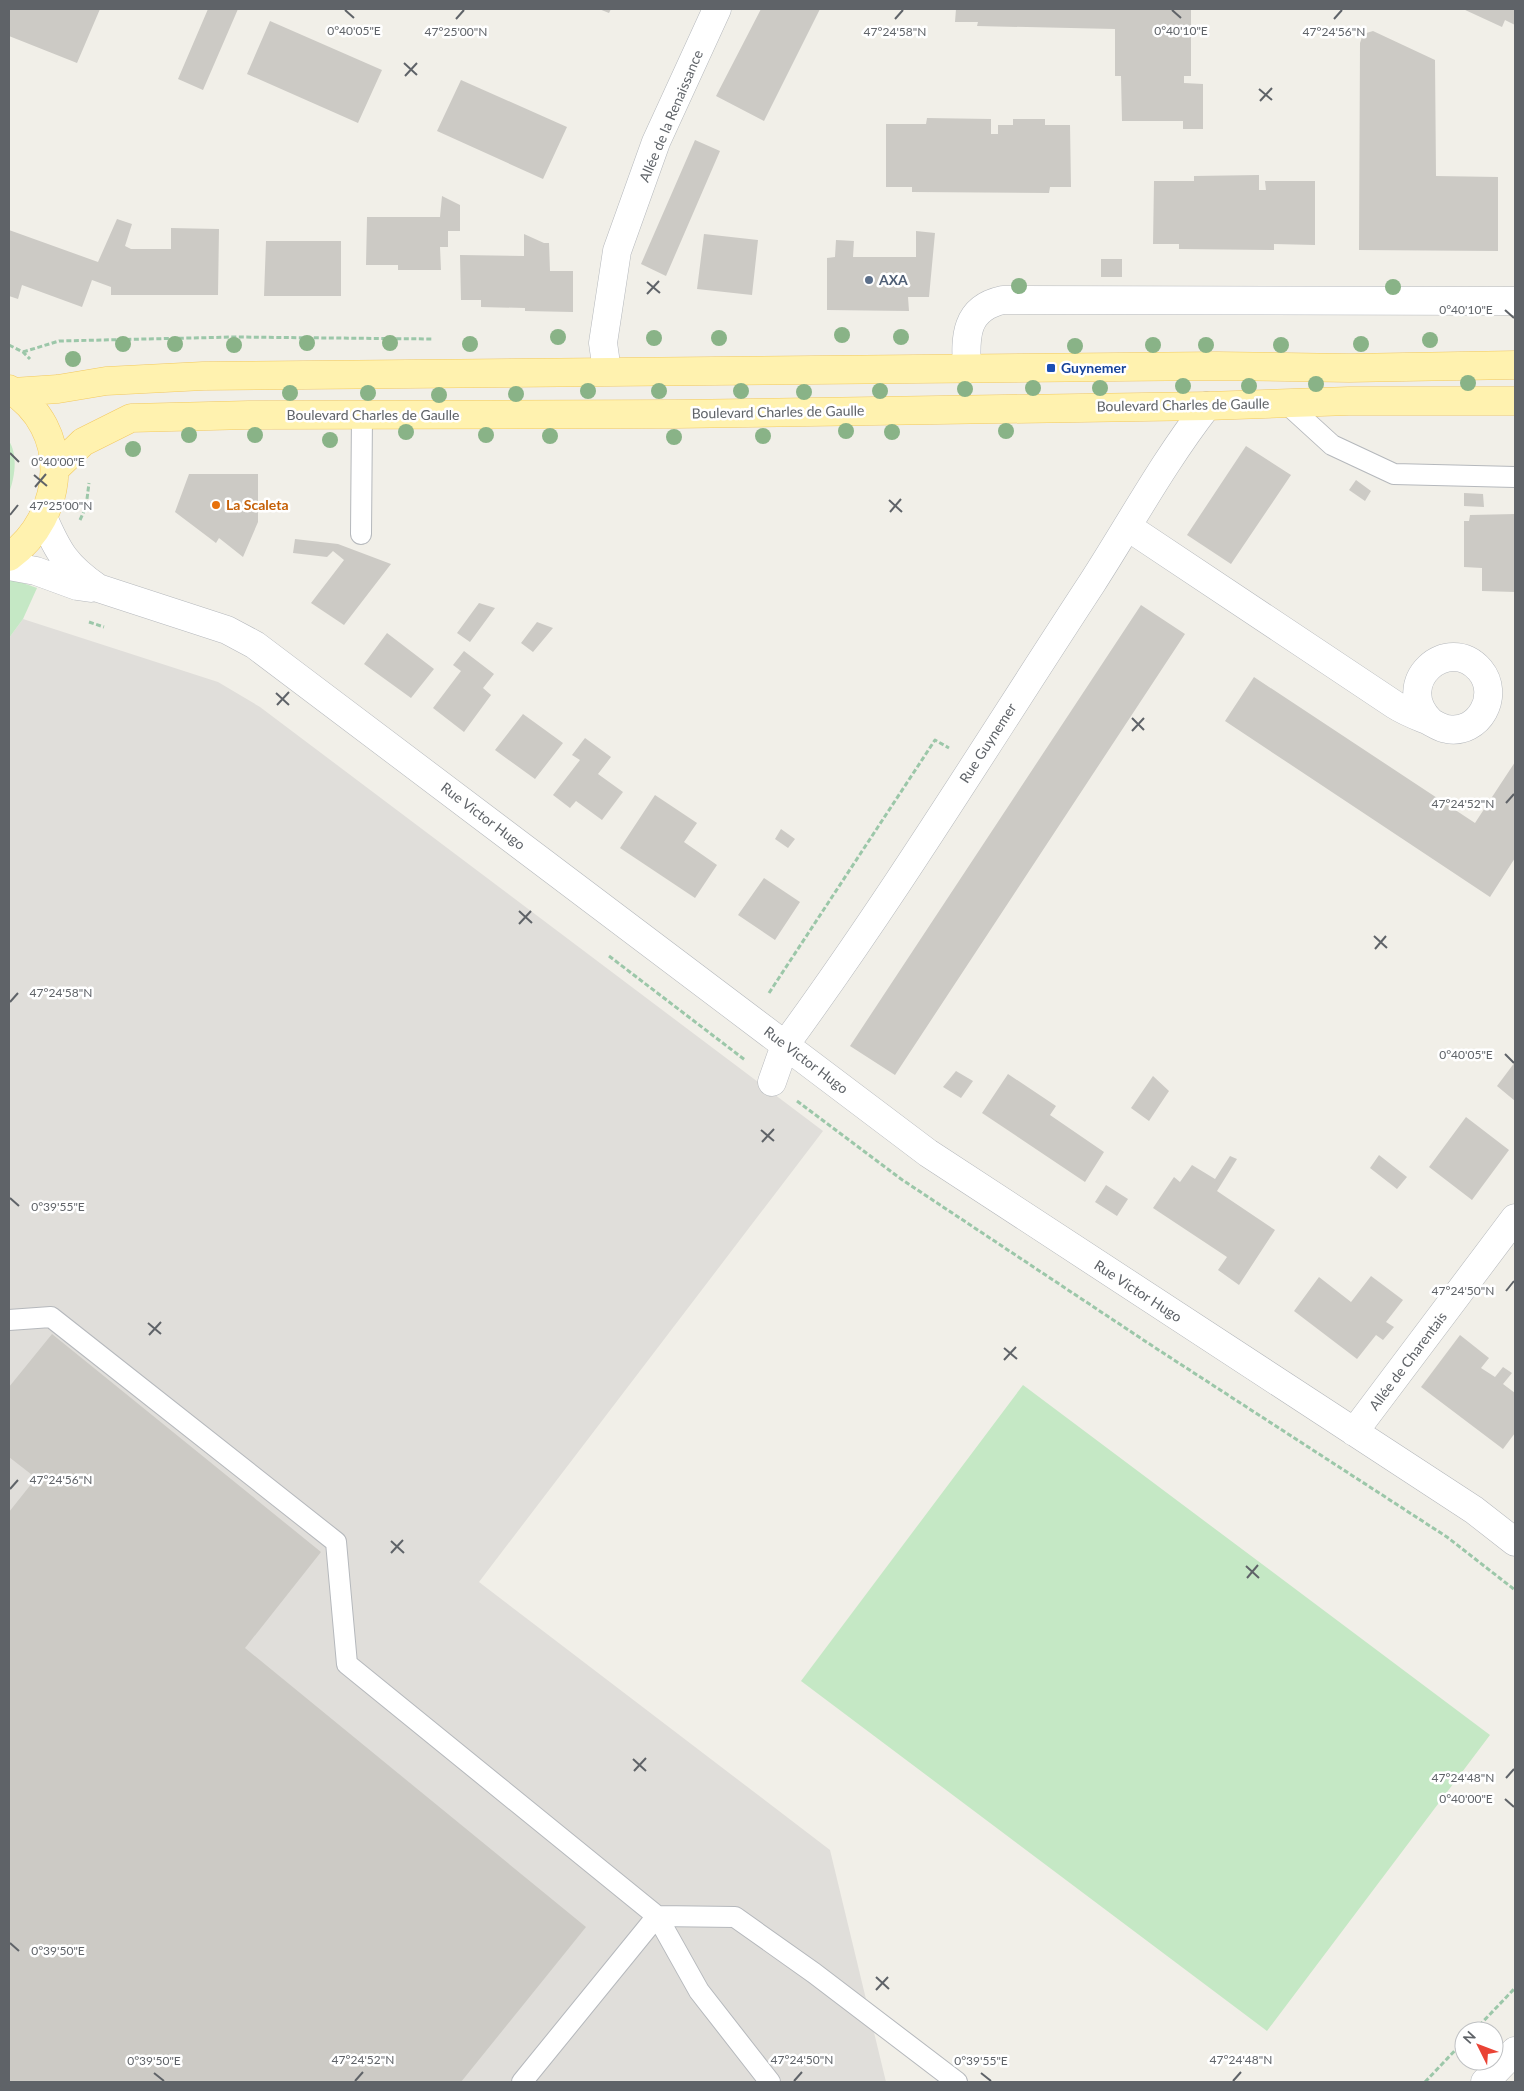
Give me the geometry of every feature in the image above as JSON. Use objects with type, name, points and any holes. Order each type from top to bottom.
[{"type":"main road","points":[[11,391],[58,389],[106,381],[203,376],[607,371],[1217,366],[1349,368],[1515,365]]},
{"type":"main road","points":[[9,557],[19,549],[43,517],[54,486],[56,468],[53,449],[41,423],[30,407],[11,391]]},
{"type":"main road","name":"Boulevard Charles de Gaulle","points":[[56,468],[83,442],[131,418],[666,414],[1515,400]]},
{"type":"street","name":"Allée de la Renaissance","points":[[607,371],[603,343],[617,251],[656,142],[717,9]]},
{"type":"street","points":[[968,369],[966,345],[970,324],[979,311],[994,302],[1003,300],[1515,301]]},
{"type":"street","name":"Rue Guynemer","points":[[772,1082],[786,1044],[812,1008],[974,764],[1128,527],[1188,430],[1207,406]]},
{"type":"street","name":"Rue Victor Hugo","points":[[43,517],[52,539],[65,561],[82,577],[98,588]]},
{"type":"street","points":[[1128,527],[1395,705],[1416,717],[1430,721]]},
{"type":"street","name":"Rue Victor Hugo","points":[[9,566],[36,571],[77,586],[98,588],[227,630],[255,645],[944,1164],[1474,1510],[1515,1542]]},
{"type":"street","name":"Allée de Charentais","points":[[1354,1432],[1515,1218]]},
{"type":"street","points":[[1485,2082],[1515,2051]]},
{"type":"lane","points":[[1286,403],[1332,445],[1394,474],[1515,476]]},
{"type":"lane","points":[[361,534],[362,415]]},
{"type":"lane","points":[[9,1320],[51,1317],[336,1542],[347,1664],[657,1916],[699,1990],[770,2082]]},
{"type":"lane","points":[[522,2082],[657,1916]]},
{"type":"lane","points":[[657,1916],[735,1917],[814,1973],[957,2082]]},
{"type":"path","points":[[732,1050],[754,1020],[774,983],[935,740],[974,764]]},
{"type":"path","points":[[1484,2021],[1515,1988]]},
{"type":"path","points":[[1425,2082],[1454,2052]]},
{"type":"shaded area","points":[[23,619],[218,682],[260,707],[823,1131],[479,1582],[830,1850],[886,2082],[9,2082],[9,638]]},
{"type":"green space","points":[[9,441],[14,453],[15,466],[9,493]]},
{"type":"green space","points":[[9,578],[37,588],[23,619],[9,638]]},
{"type":"green space","points":[[1023,1385],[1490,1735],[1267,2031],[801,1681]]},
{"type":"building","points":[[9,9],[100,9],[77,63],[9,36]]},
{"type":"building","points":[[208,9],[238,9],[203,90],[178,79]]},
{"type":"building","points":[[599,9],[611,9],[609,13]]},
{"type":"building","points":[[761,9],[820,9],[764,121],[716,96]]},
{"type":"building","points":[[956,9],[1191,9],[1191,76],[1184,76],[1184,83],[1203,84],[1203,129],[1183,129],[1183,121],[1122,121],[1121,76],[1115,76],[1115,29],[977,26],[978,22],[955,22]]},
{"type":"building","points":[[1463,9],[1515,9],[1515,25],[1505,20],[1502,27]]},
{"type":"building","points":[[270,21],[382,70],[358,123],[247,74]]},
{"type":"building","points":[[1373,31],[1435,60],[1436,176],[1498,177],[1498,251],[1359,250],[1360,43],[1363,34]]},
{"type":"building","points":[[461,80],[567,127],[543,179],[437,131]]},
{"type":"building","points":[[927,118],[991,119],[991,134],[998,134],[998,125],[1013,125],[1013,119],[1045,119],[1045,125],[1070,125],[1071,187],[1050,187],[1049,193],[912,192],[912,187],[886,187],[886,124],[926,124]]},
{"type":"building","points":[[695,140],[720,151],[666,276],[641,264]]},
{"type":"building","points":[[1259,175],[1259,190],[1266,190],[1265,181],[1315,181],[1315,245],[1274,244],[1274,250],[1179,249],[1179,244],[1153,244],[1154,181],[1194,181],[1194,176]]},
{"type":"building","points":[[442,196],[460,205],[460,231],[448,231],[448,247],[440,247],[441,270],[398,270],[398,265],[366,265],[367,217],[440,217]]},
{"type":"building","points":[[117,219],[132,224],[125,246],[131,249],[171,249],[171,228],[219,229],[218,295],[111,295],[111,287],[92,280],[82,307],[22,285],[18,299],[9,296],[9,230],[98,262]]},
{"type":"building","points":[[916,231],[935,233],[929,297],[908,297],[909,311],[827,310],[827,258],[835,257],[836,240],[854,241],[853,257],[916,257]]},
{"type":"building","points":[[524,234],[544,243],[549,243],[550,271],[573,271],[573,312],[525,311],[525,308],[481,307],[481,300],[461,300],[460,255],[524,256]]},
{"type":"building","points":[[704,234],[758,240],[752,295],[697,289]]},
{"type":"building","points":[[266,241],[341,241],[341,296],[264,296]]},
{"type":"building","points":[[1101,259],[1122,259],[1122,277],[1101,277]]},
{"type":"building","points":[[1246,446],[1291,475],[1231,564],[1187,535]]},
{"type":"building","points":[[189,474],[258,474],[258,522],[243,557],[219,538],[216,543],[175,512]]},
{"type":"building","points":[[1356,480],[1371,491],[1365,501],[1349,490]]},
{"type":"building","points":[[1464,493],[1483,494],[1484,507],[1464,506]]},
{"type":"building","points":[[1515,514],[1515,592],[1482,591],[1482,568],[1464,567],[1464,521],[1469,521],[1470,515]]},
{"type":"building","points":[[295,539],[338,544],[391,564],[344,625],[311,603],[344,560],[333,551],[327,557],[293,553]]},
{"type":"building","points":[[479,603],[495,608],[470,642],[457,633]]},
{"type":"building","points":[[1141,605],[1185,634],[895,1075],[850,1046]]},
{"type":"building","points":[[537,622],[553,628],[533,652],[521,643]]},
{"type":"building","points":[[387,633],[434,669],[411,698],[364,664]]},
{"type":"building","points":[[464,651],[494,674],[483,688],[491,695],[464,732],[433,708],[461,671],[453,665]]},
{"type":"building","points":[[1254,677],[1475,823],[1515,762],[1515,858],[1490,897],[1225,721]]},
{"type":"building","points":[[523,714],[563,743],[535,779],[495,750]]},
{"type":"building","points":[[585,738],[611,757],[598,774],[623,792],[602,820],[576,801],[570,808],[553,795],[580,760],[572,755]]},
{"type":"building","points":[[655,795],[697,823],[684,842],[717,865],[695,898],[620,848]]},
{"type":"building","points":[[781,829],[795,839],[788,848],[775,839]]},
{"type":"building","points":[[764,878],[800,902],[775,940],[738,915]]},
{"type":"building","points":[[1515,1062],[1515,1101],[1497,1086]]},
{"type":"building","points":[[956,1071],[973,1081],[961,1098],[943,1087]]},
{"type":"building","points":[[1008,1074],[1056,1106],[1050,1115],[1104,1152],[1085,1182],[982,1113]]},
{"type":"building","points":[[1153,1076],[1169,1091],[1149,1121],[1131,1108]]},
{"type":"building","points":[[1466,1117],[1509,1150],[1472,1200],[1429,1167]]},
{"type":"building","points":[[1379,1155],[1407,1177],[1397,1189],[1370,1168]]},
{"type":"building","points":[[1230,1156],[1237,1159],[1217,1191],[1275,1230],[1239,1285],[1218,1270],[1227,1257],[1153,1208],[1174,1177],[1180,1182],[1192,1165],[1215,1179]]},
{"type":"building","points":[[1106,1185],[1128,1199],[1117,1216],[1095,1202]]},
{"type":"building","points":[[1371,1276],[1403,1300],[1386,1322],[1394,1327],[1383,1340],[1376,1335],[1357,1359],[1294,1311],[1319,1277],[1351,1302]]},
{"type":"building","points":[[52,1334],[321,1552],[245,1648],[586,1927],[461,2082],[9,2082],[9,1512],[36,1478],[9,1457],[9,1387]]},
{"type":"building","points":[[1460,1335],[1489,1358],[1481,1368],[1495,1377],[1503,1367],[1512,1373],[1503,1384],[1515,1393],[1515,1433],[1503,1449],[1421,1387]]},
{"type":"place","name":"AXA","points":[[869,280]]},
{"type":"place","name":"Guynemer","points":[[1051,368]]},
{"type":"place","name":"La Scaleta","points":[[216,505]]}]
